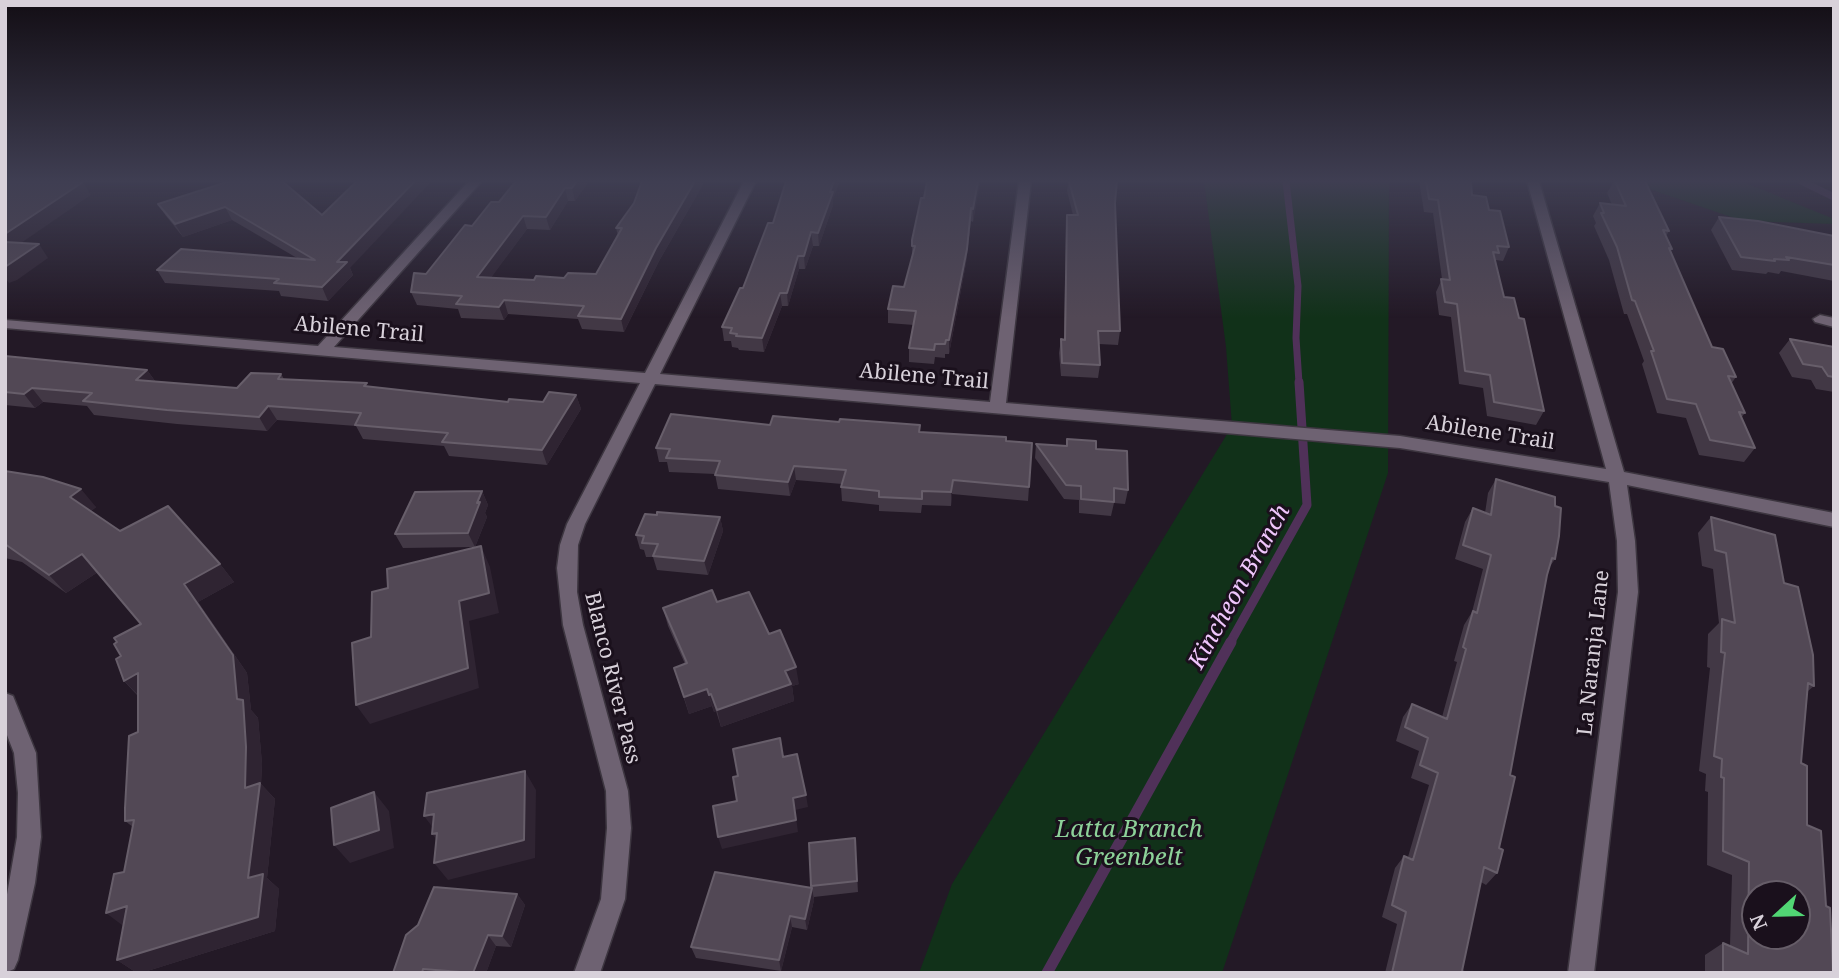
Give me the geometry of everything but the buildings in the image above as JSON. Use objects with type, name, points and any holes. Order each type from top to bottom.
[{"type":"street","points":[[323,350],[435,227]]},
{"type":"street","name":"Blanco River Pass","points":[[587,973],[613,900],[619,828],[617,791],[573,625],[566,568],[576,524],[727,227]]},
{"type":"street","points":[[999,406],[1021,227]]},
{"type":"street","name":"La Naranja Lane","points":[[1546,227],[1617,477],[1626,541],[1628,592],[1581,973]]},
{"type":"street","name":"Abilene Trail","points":[[5,324],[1401,442],[1617,477],[1834,520]]},
{"type":"street","points":[[5,960],[23,883],[29,837],[25,753],[8,717]]},
{"type":"green space","name":"Latta Branch Greenbelt","points":[[1210,227],[1389,227],[1388,473],[1222,973],[919,973],[952,884],[1232,426],[1226,347]]},
{"type":"waterway","name":"Kincheon Branch","points":[[1291,227],[1298,286],[1296,338],[1299,383]]},
{"type":"waterway","name":"Kincheon Branch","points":[[1230,643],[1307,505],[1299,382]]},
{"type":"waterway","name":"Kincheon Branch","points":[[1047,973],[1231,642]]}]
